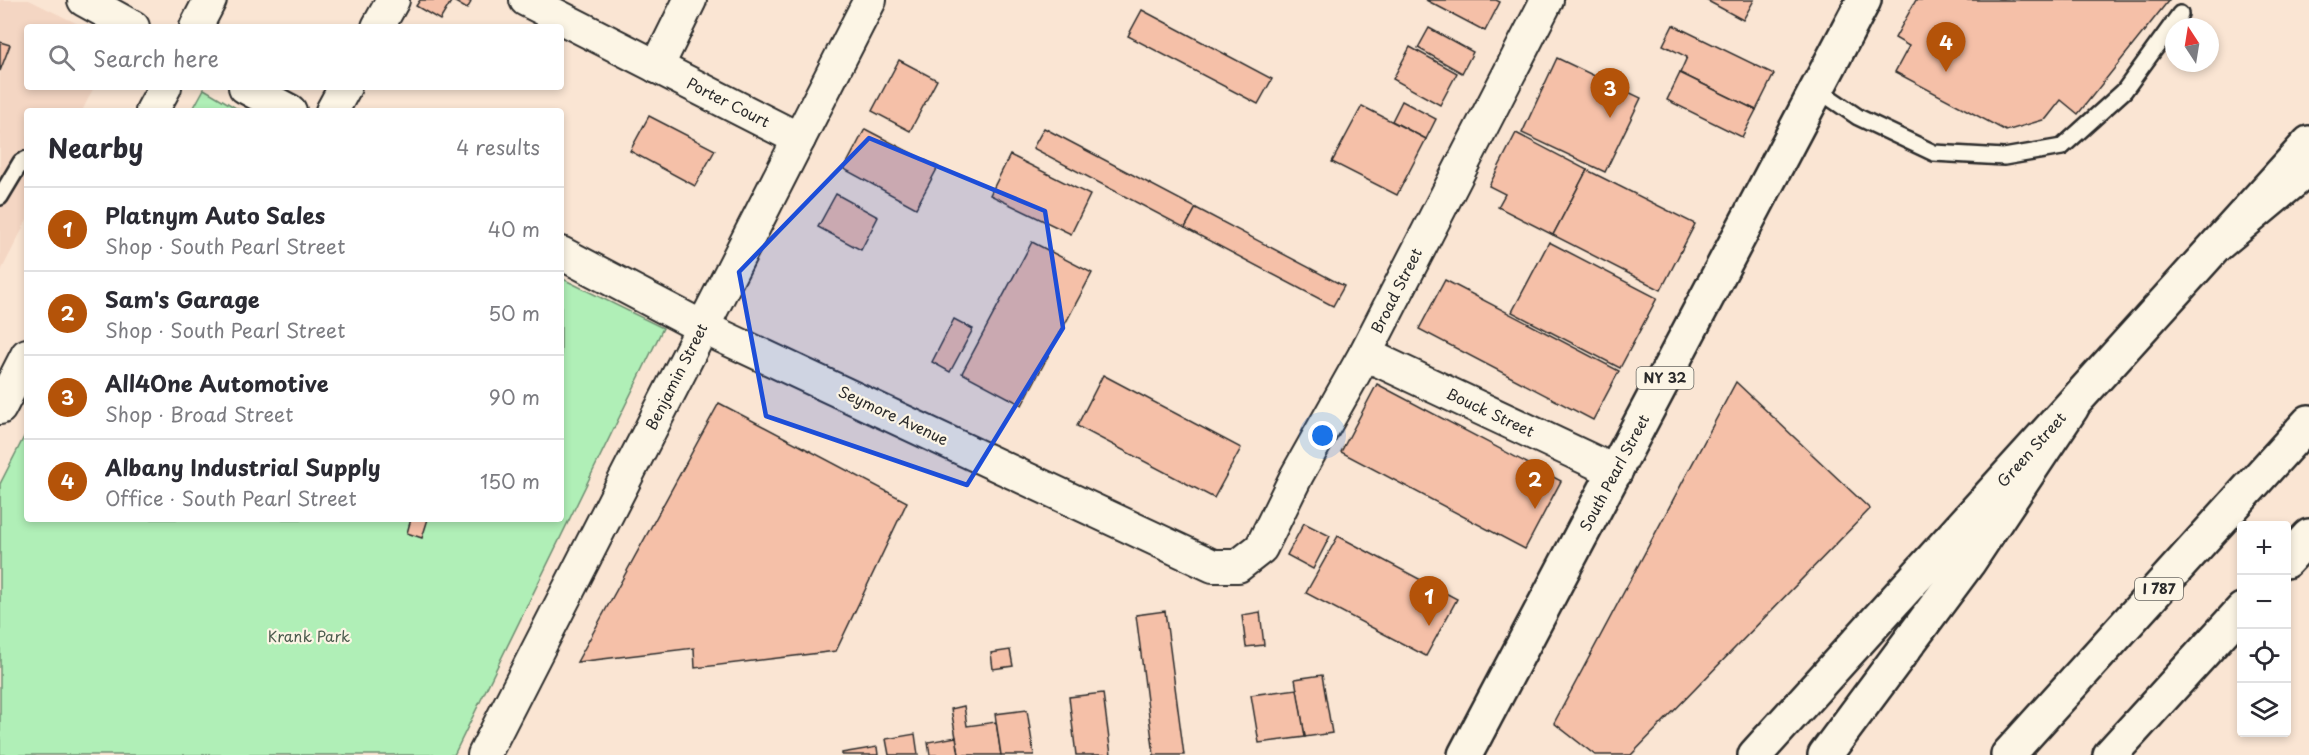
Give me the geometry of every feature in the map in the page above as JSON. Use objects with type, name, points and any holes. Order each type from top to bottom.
[{"type":"main road","name":"South Pearl Street","points":[[1465,755],[1864,0]]},
{"type":"main road","name":"Green Street","points":[[1755,755],[2309,143]]},
{"type":"main road","points":[[2218,244],[2309,168]]},
{"type":"main road","points":[[1825,755],[1968,563],[2072,407]]},
{"type":"main road","name":"I 787","points":[[2008,755],[2309,422]]},
{"type":"main road","points":[[2291,556],[2309,536]]},
{"type":"main road","points":[[2110,755],[2237,614]]},
{"type":"street","points":[[84,0],[128,24]]},
{"type":"street","points":[[198,24],[210,0]]},
{"type":"street","points":[[380,24],[393,0]]},
{"type":"street","name":"Porter Court","points":[[526,0],[799,139]]},
{"type":"street","points":[[657,67],[690,0]]},
{"type":"street","name":"Benjamin Street","points":[[484,755],[870,0]]},
{"type":"street","name":"Broad Street","points":[[1231,566],[1238,566],[1261,548],[1297,475],[1365,354],[1547,0]]},
{"type":"street","points":[[154,108],[163,90]]},
{"type":"street","points":[[251,90],[284,108]]},
{"type":"street","points":[[334,108],[343,90]]},
{"type":"street","name":"Seymore Avenue","points":[[564,255],[702,327],[1213,566],[1231,566]]},
{"type":"street","name":"Bouck Street","points":[[1365,354],[1616,472]]},
{"type":"street","points":[[0,408],[24,361]]},
{"type":"lane","points":[[1817,89],[1858,117],[1934,153],[2004,157],[2062,147],[2124,91],[2180,14]]},
{"type":"lane","points":[[0,197],[24,160]]},
{"type":"highlighted area","points":[[869,138],[1045,211],[1063,328],[967,485],[766,416],[739,272]]},
{"type":"shaded area","points":[[0,0],[29,0],[78,24],[24,24],[24,90],[92,90],[84,108],[24,108],[24,226],[0,273]]},
{"type":"green space","points":[[203,90],[206,90],[236,108],[194,108]]},
{"type":"green space","name":"Krank Park","points":[[564,279],[663,328],[454,755],[0,755],[0,484],[24,437],[24,522],[564,522]]},
{"type":"building","points":[[420,0],[452,0],[440,20],[416,6]]},
{"type":"building","points":[[452,0],[467,0],[471,2],[467,9]]},
{"type":"building","points":[[1426,0],[1496,0],[1500,2],[1485,31]]},
{"type":"building","points":[[1706,0],[1754,0],[1743,20]]},
{"type":"building","points":[[1916,0],[2169,0],[2078,114],[2061,100],[2046,119],[2006,131],[1895,72],[1909,46],[1895,38]]},
{"type":"building","points":[[1142,10],[1272,79],[1258,104],[1128,36]]},
{"type":"building","points":[[1673,25],[1774,74],[1756,110],[1680,73],[1687,57],[1663,45]]},
{"type":"building","points":[[1429,28],[1473,52],[1462,73],[1418,48]]},
{"type":"building","points":[[0,42],[10,45],[0,71]]},
{"type":"building","points":[[1410,47],[1457,73],[1440,105],[1393,79]]},
{"type":"building","points":[[1557,58],[1641,98],[1605,172],[1522,133]]},
{"type":"building","points":[[899,60],[937,80],[910,131],[872,111]]},
{"type":"building","points":[[1680,73],[1756,110],[1742,137],[1667,100]]},
{"type":"building","points":[[1402,101],[1436,119],[1426,139],[1392,121]]},
{"type":"building","points":[[1362,106],[1426,139],[1397,195],[1332,162]]},
{"type":"building","points":[[649,116],[715,150],[695,186],[630,151]]},
{"type":"building","points":[[1044,128],[1196,208],[1185,228],[1033,148]]},
{"type":"building","points":[[865,129],[938,167],[916,208],[844,169]]},
{"type":"building","points":[[1516,133],[1587,170],[1553,235],[1498,207],[1505,194],[1489,186]]},
{"type":"building","points":[[1010,155],[1090,195],[1071,234],[990,195]]},
{"type":"building","points":[[1587,170],[1695,224],[1661,290],[1553,235]]},
{"type":"building","points":[[836,194],[878,217],[861,250],[818,227]]},
{"type":"building","points":[[1196,208],[1344,286],[1333,306],[1185,228]]},
{"type":"building","points":[[1032,242],[1092,273],[1022,405],[962,373]]},
{"type":"building","points":[[1549,242],[1657,298],[1620,368],[1512,312]]},
{"type":"building","points":[[1445,280],[1619,371],[1593,420],[1419,329]]},
{"type":"building","points":[[954,319],[973,329],[950,372],[932,362]]},
{"type":"building","points":[[1103,375],[1241,448],[1214,498],[1077,426]]},
{"type":"building","points":[[1736,382],[1870,509],[1631,755],[1595,755],[1554,723]]},
{"type":"building","points":[[1377,384],[1561,481],[1525,549],[1341,452]]},
{"type":"building","points":[[719,403],[907,502],[836,651],[695,668],[694,648],[577,662]]},
{"type":"building","points":[[410,522],[427,522],[422,538],[407,533]]},
{"type":"building","points":[[1304,523],[1330,536],[1313,569],[1287,555]]},
{"type":"building","points":[[1338,536],[1457,599],[1426,656],[1306,593]]},
{"type":"building","points":[[1165,611],[1184,755],[1154,755],[1136,615]]},
{"type":"building","points":[[1260,612],[1264,645],[1246,647],[1242,615]]},
{"type":"building","points":[[1010,650],[1013,666],[993,669],[991,653]]},
{"type":"building","points":[[1322,675],[1332,733],[1305,737],[1295,679]]},
{"type":"building","points":[[1297,689],[1305,737],[1259,743],[1251,695]]},
{"type":"building","points":[[1103,693],[1111,755],[1076,755],[1069,697]]},
{"type":"building","points":[[964,706],[967,726],[996,722],[1001,755],[959,755],[951,709]]},
{"type":"building","points":[[1027,710],[1034,755],[1001,755],[995,714]]},
{"type":"building","points":[[915,734],[918,755],[889,755],[886,739]]},
{"type":"building","points":[[956,737],[959,755],[930,755],[928,742]]},
{"type":"building","points":[[877,747],[878,755],[842,755],[842,753]]},
{"type":"place","name":"Albany Industrial Supply","points":[[1946,72]]},
{"type":"place","name":"All4One Automotive","points":[[1610,118]]},
{"type":"place","name":"Sam's Garage","points":[[1535,509]]},
{"type":"place","name":"Platnym Auto Sales","points":[[1429,626]]}]
